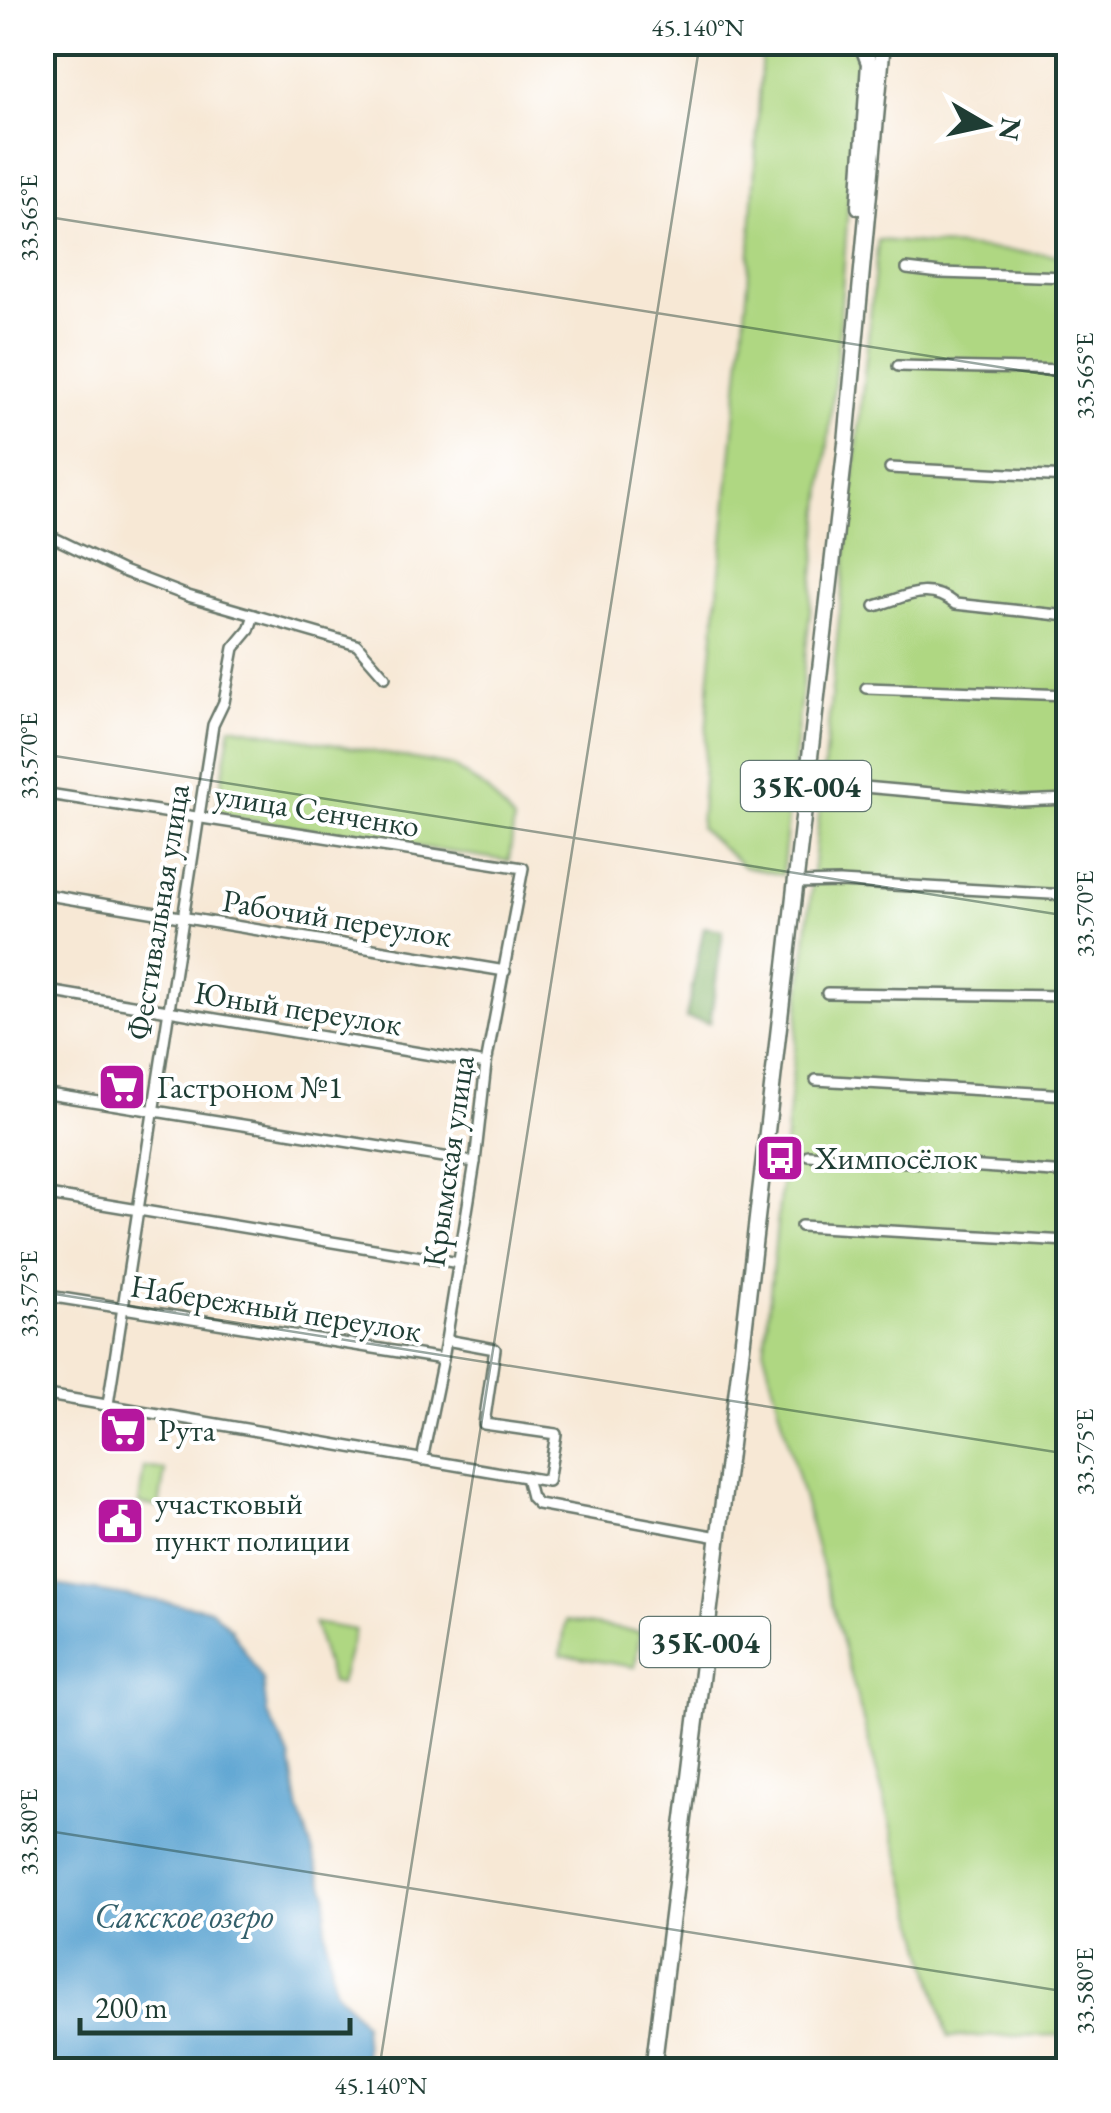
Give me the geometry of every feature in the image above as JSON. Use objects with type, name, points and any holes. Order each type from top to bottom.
[{"type":"main road","points":[[861,42],[869,63],[859,208],[866,238]]},
{"type":"main road","name":"35К-004","points":[[653,2070],[846,443],[883,42]]},
{"type":"street","points":[[907,269],[940,274],[1068,277]]},
{"type":"street","points":[[898,366],[1068,370]]},
{"type":"street","points":[[890,468],[1068,477]]},
{"type":"street","points":[[42,532],[182,594],[357,645],[384,677]]},
{"type":"street","points":[[875,606],[929,590],[955,604],[1068,616]]},
{"type":"street","name":"Фестивальная улица","points":[[108,1404],[212,724],[224,702],[234,648],[254,614]]},
{"type":"street","points":[[866,688],[1068,696]]},
{"type":"street","points":[[854,786],[1020,801],[1068,798]]},
{"type":"street","name":"улица Сенченко","points":[[42,793],[524,868]]},
{"type":"street","name":"Крымская улица","points":[[422,1460],[476,1162],[486,1064],[524,868]]},
{"type":"street","points":[[794,884],[840,882],[1068,895]]},
{"type":"street","name":"Рабочий переулок","points":[[42,894],[506,971]]},
{"type":"street","name":"Юный переулок","points":[[42,990],[486,1064]]},
{"type":"street","points":[[827,993],[1068,996]]},
{"type":"street","points":[[816,1080],[1068,1095]]},
{"type":"street","points":[[42,1092],[476,1162]]},
{"type":"street","points":[[808,1155],[1068,1172]]},
{"type":"street","points":[[42,1194],[459,1263]]},
{"type":"street","points":[[801,1226],[1068,1241]]},
{"type":"street","name":"Набережный переулок","points":[[42,1295],[443,1359]]},
{"type":"street","points":[[42,1394],[548,1481],[556,1434],[484,1424],[496,1349],[446,1340]]},
{"type":"street","points":[[526,1478],[531,1497],[538,1504],[718,1537]]},
{"type":"green space","points":[[772,43],[853,43],[858,64],[838,349],[782,875],[743,866],[700,828],[710,675],[748,284],[762,50]]},
{"type":"green space","points":[[878,240],[1068,256],[1068,2035],[948,2037],[764,1351]]},
{"type":"green space","points":[[231,726],[452,766],[487,790],[514,821],[509,861],[216,815]]},
{"type":"green space","points":[[704,927],[723,930],[710,1023],[686,1018]]},
{"type":"green space","points":[[144,1467],[165,1470],[159,1507],[139,1504]]},
{"type":"green space","points":[[566,1621],[640,1632],[635,1667],[561,1655]]},
{"type":"green space","points":[[314,1623],[355,1630],[340,1684],[331,1682]]},
{"type":"water","name":"Сакское озеро","points":[[43,1583],[210,1609],[231,1629],[263,1680],[267,1713],[290,1757],[299,1811],[327,1895],[325,1929],[334,1989],[363,2023],[366,2070],[43,2070]]},
{"type":"place","name":"Гастроном №1","points":[[122,1087]]},
{"type":"place","name":"Химпосёлок","points":[[780,1158]]},
{"type":"place","name":"Рута","points":[[123,1430]]},
{"type":"place","name":"участковый пункт полиции","points":[[120,1521]]}]
